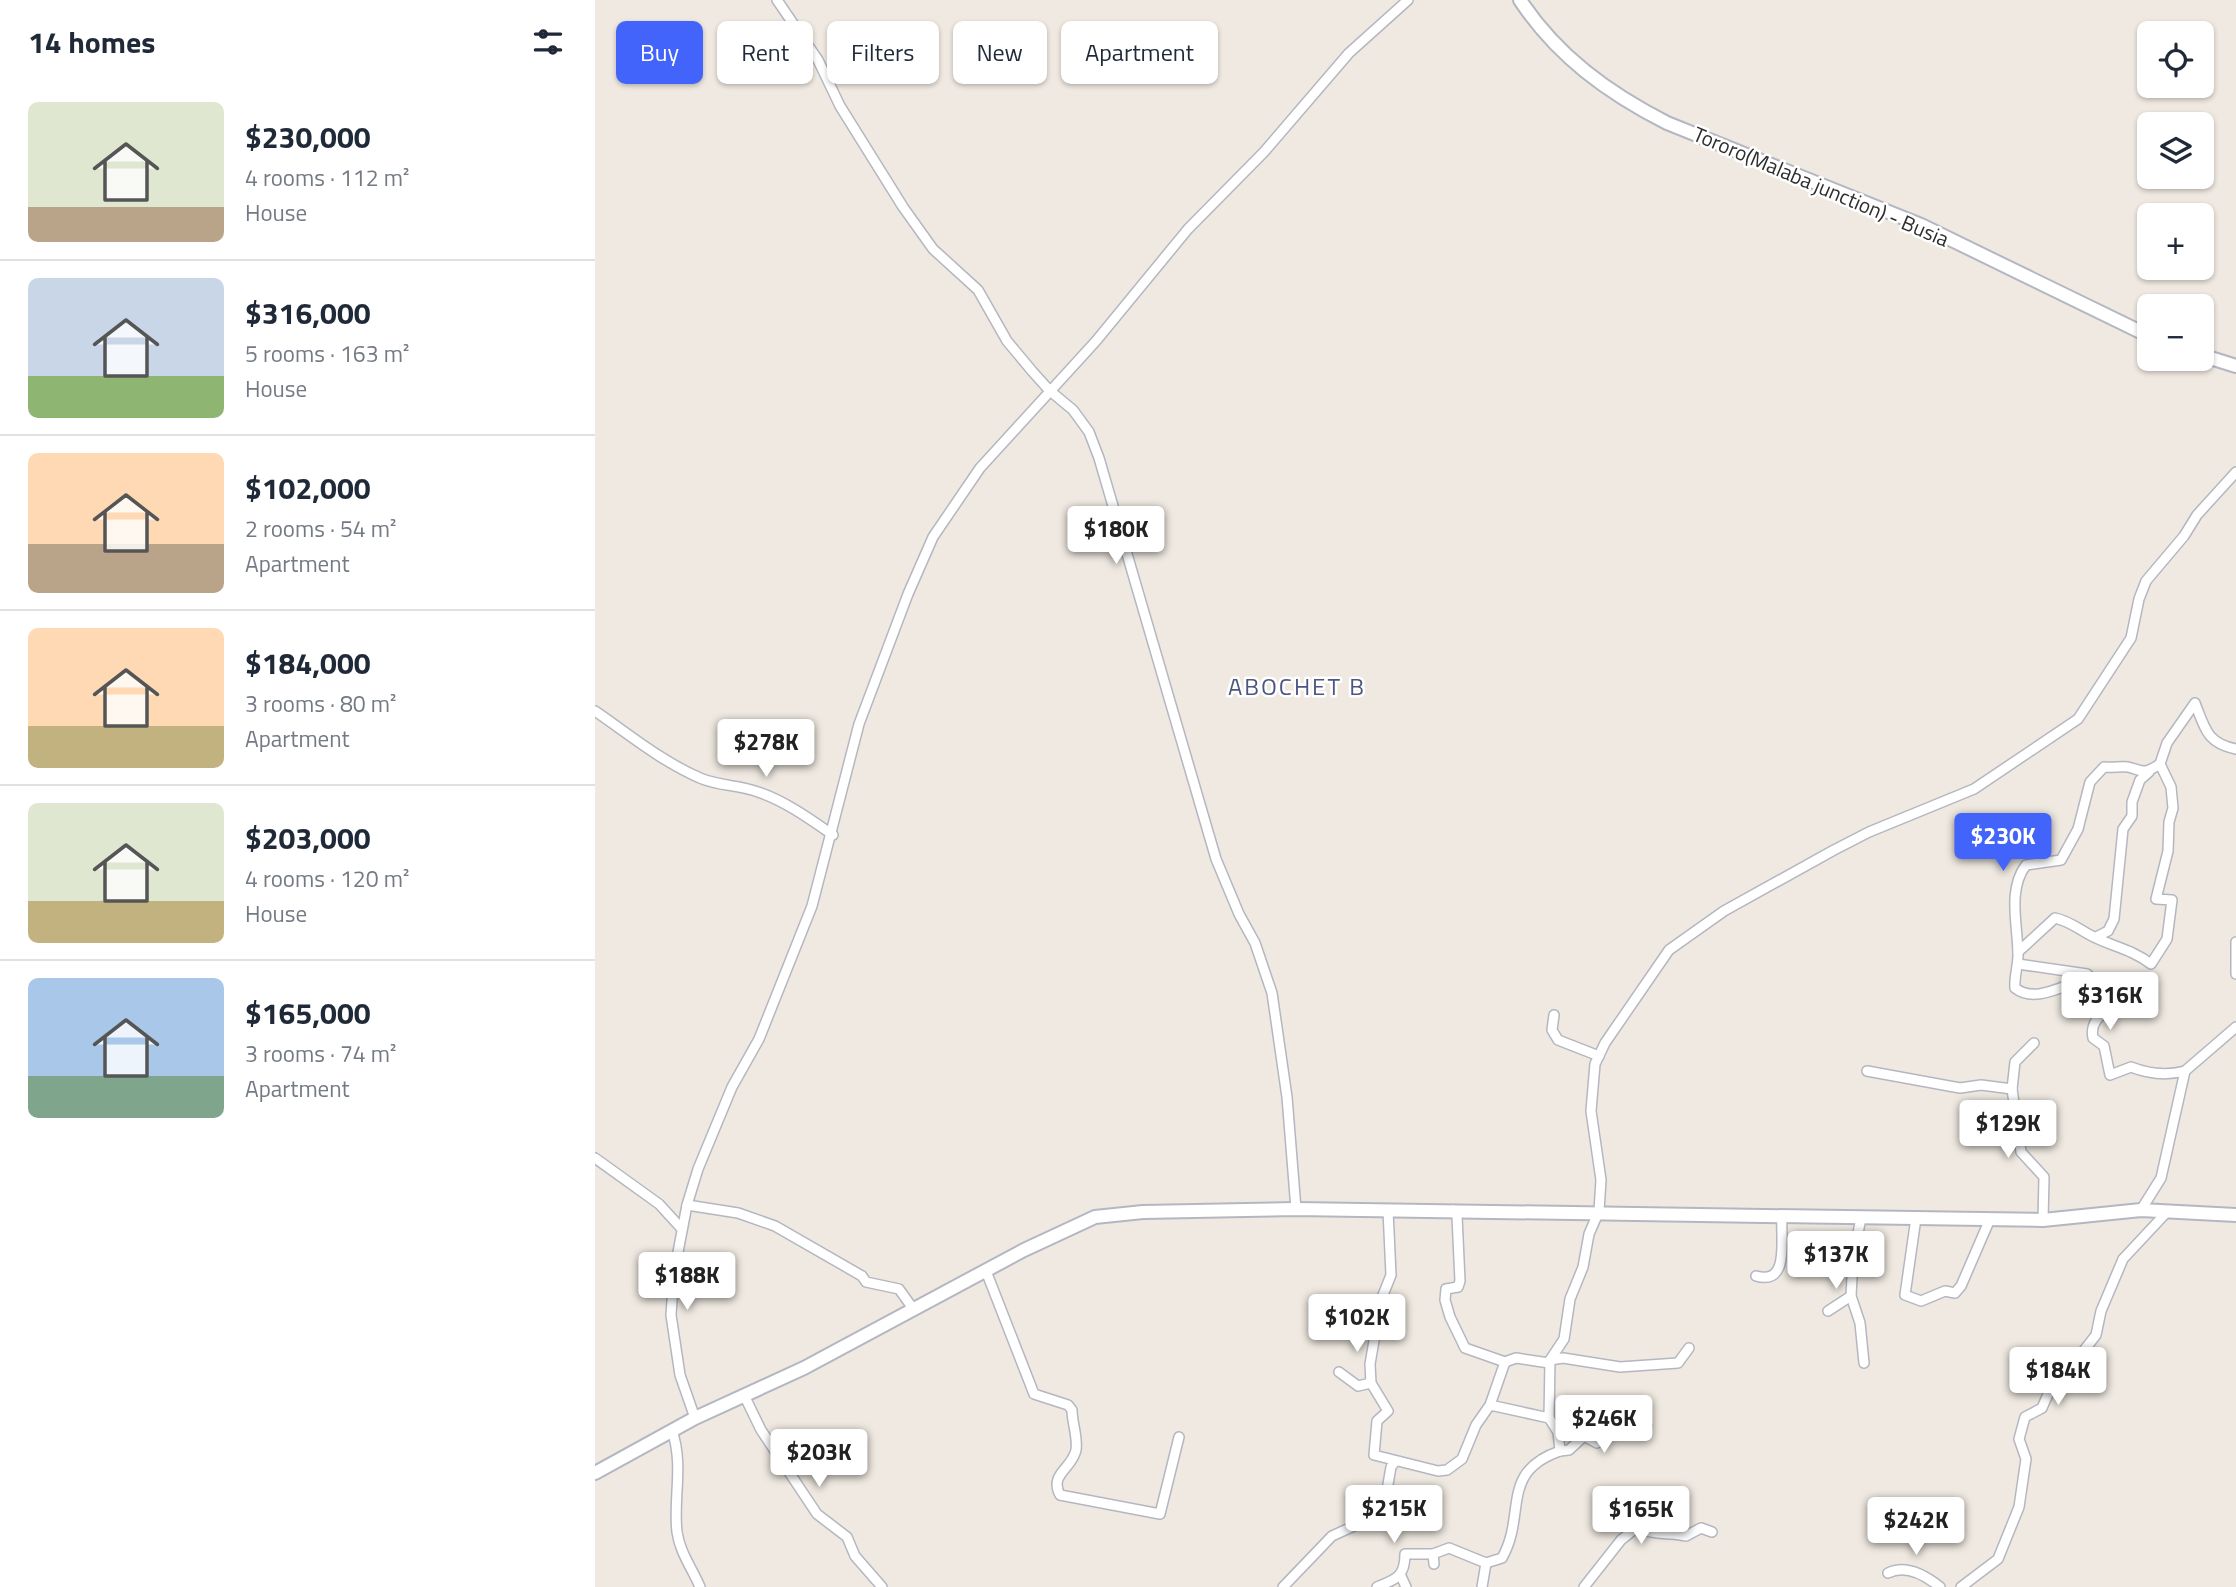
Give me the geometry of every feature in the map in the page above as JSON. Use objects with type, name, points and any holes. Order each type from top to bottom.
[{"type":"main road","name":"Tororo(Malaba junction) - Busia","points":[[1520,0],[1540,30],[1569,59],[1642,110],[1667,123],[1921,225],[2137,330]]},
{"type":"main road","points":[[2214,359],[2236,366]]},
{"type":"main road","points":[[595,1473],[695,1418],[1095,1217],[1143,1212],[1296,1209],[2043,1220],[2141,1210],[2236,1215]]},
{"type":"street","points":[[777,0],[818,60],[840,106],[903,207],[933,249],[978,290],[1007,341],[1049,390],[1073,410],[1089,432],[1099,458],[1216,859],[1263,964],[1272,993],[1285,1079],[1296,1209]]},
{"type":"street","points":[[695,1418],[680,1375],[671,1315],[681,1228],[687,1205],[698,1169],[732,1087],[759,1039],[812,906],[833,835],[859,724],[908,594],[933,537],[980,468],[1096,341],[1188,229],[1289,125],[1327,76],[1408,0]]},
{"type":"street","points":[[1560,1451],[1558,1432],[1549,1418],[1549,1362],[1564,1339],[1570,1299],[1583,1267],[1589,1234],[1599,1212],[1601,1180],[1591,1111],[1593,1073],[1599,1056],[1669,950],[1697,929],[1869,832],[1974,789],[2078,719],[2101,689],[2131,638],[2146,581],[2184,536],[2197,514],[2236,472]]},
{"type":"street","points":[[2096,937],[2108,931],[2114,919],[2123,829],[2132,816],[2132,802],[2140,780],[2160,764],[2167,743],[2195,703],[2204,727],[2218,745],[2236,749]]},
{"type":"street","points":[[595,710],[649,751],[702,780],[758,792],[799,811],[833,835]]},
{"type":"street","points":[[2018,952],[2041,934],[2055,918],[2070,921],[2096,937],[2139,954],[2151,964],[2167,939],[2172,900],[2156,899],[2168,852],[2169,822],[2173,808],[2171,788],[2160,764]]},
{"type":"street","points":[[2073,972],[2066,986],[2039,994],[2022,993],[2014,985],[2018,964],[2015,915],[2017,876],[2026,865],[2061,860],[2078,829],[2090,782],[2104,767],[2127,767],[2138,773],[2150,771]]},
{"type":"street","points":[[2236,942],[2236,974]]},
{"type":"street","points":[[2018,964],[2087,974],[2102,988],[2130,1000],[2146,993]]},
{"type":"street","points":[[2114,991],[2110,1008],[2096,1019],[2091,1031],[2093,1038],[2104,1046],[2110,1075],[2131,1067],[2168,1076],[2185,1071],[2236,1027]]},
{"type":"street","points":[[1554,1015],[1552,1030],[1558,1040],[1599,1056]]},
{"type":"street","points":[[2034,1043],[2015,1062],[2012,1089],[2021,1152],[2044,1177],[2043,1220]]},
{"type":"street","points":[[1867,1071],[1960,1088],[1981,1085],[2012,1089]]},
{"type":"street","points":[[2141,1210],[2161,1178],[2185,1071]]},
{"type":"street","points":[[595,1158],[659,1204],[681,1228]]},
{"type":"street","points":[[687,1205],[738,1213],[775,1226],[862,1276],[866,1282],[899,1289],[914,1310]]},
{"type":"street","points":[[1388,1209],[1391,1275],[1381,1300],[1370,1364],[1371,1383],[1388,1411],[1377,1421],[1374,1455],[1429,1471],[1447,1470],[1462,1459],[1476,1425],[1490,1405],[1505,1362]]},
{"type":"street","points":[[1454,1210],[1458,1228],[1460,1281],[1458,1287],[1446,1289],[1444,1294],[1450,1317],[1465,1348],[1505,1362],[1516,1358],[1549,1362],[1563,1358],[1620,1367],[1678,1363],[1689,1348]]},
{"type":"street","points":[[1961,1587],[1998,1559],[2019,1507],[2026,1459],[2019,1439],[2025,1417],[2042,1408],[2052,1385],[2070,1385],[2082,1353],[2096,1335],[2101,1311],[2123,1259],[2166,1213]]},
{"type":"street","points":[[1756,1276],[1775,1276],[1781,1266],[1783,1216]]},
{"type":"street","points":[[1861,1218],[1853,1258],[1851,1296],[1860,1323],[1864,1363]]},
{"type":"street","points":[[1916,1218],[1905,1294],[1921,1301],[1945,1291],[1955,1293],[1961,1286],[1990,1219]]},
{"type":"street","points":[[986,1270],[1034,1394],[1068,1405],[1072,1410],[1076,1448],[1058,1477],[1056,1487],[1061,1495],[1160,1514],[1179,1437]]},
{"type":"street","points":[[1828,1311],[1851,1296]]},
{"type":"street","points":[[1339,1372],[1358,1386],[1371,1383]]},
{"type":"street","points":[[744,1395],[761,1430],[817,1514],[847,1537],[855,1556],[882,1587]]},
{"type":"street","points":[[1490,1405],[1549,1418]]},
{"type":"street","points":[[1377,1587],[1401,1576],[1406,1570],[1405,1555],[1434,1559],[1449,1548],[1486,1563],[1499,1561],[1508,1547],[1522,1478],[1539,1459],[1569,1450],[1584,1436],[1597,1443],[1616,1431],[1647,1426]]},
{"type":"street","points":[[672,1430],[679,1465],[677,1533],[680,1550],[699,1587]]},
{"type":"street","points":[[1283,1587],[1332,1536],[1354,1526],[1371,1512],[1387,1490],[1394,1463]]},
{"type":"street","points":[[1584,1587],[1621,1540],[1636,1528],[1663,1536],[1673,1533],[1686,1536],[1701,1528],[1712,1532]]},
{"type":"street","points":[[1482,1587],[1486,1563]]},
{"type":"street","points":[[1888,1573],[1901,1568],[1910,1570],[1940,1587]]},
{"type":"street","points":[[1401,1576],[1406,1587]]},
{"type":"district","name":"ABOCHET B","points":[[1297,687]]}]
